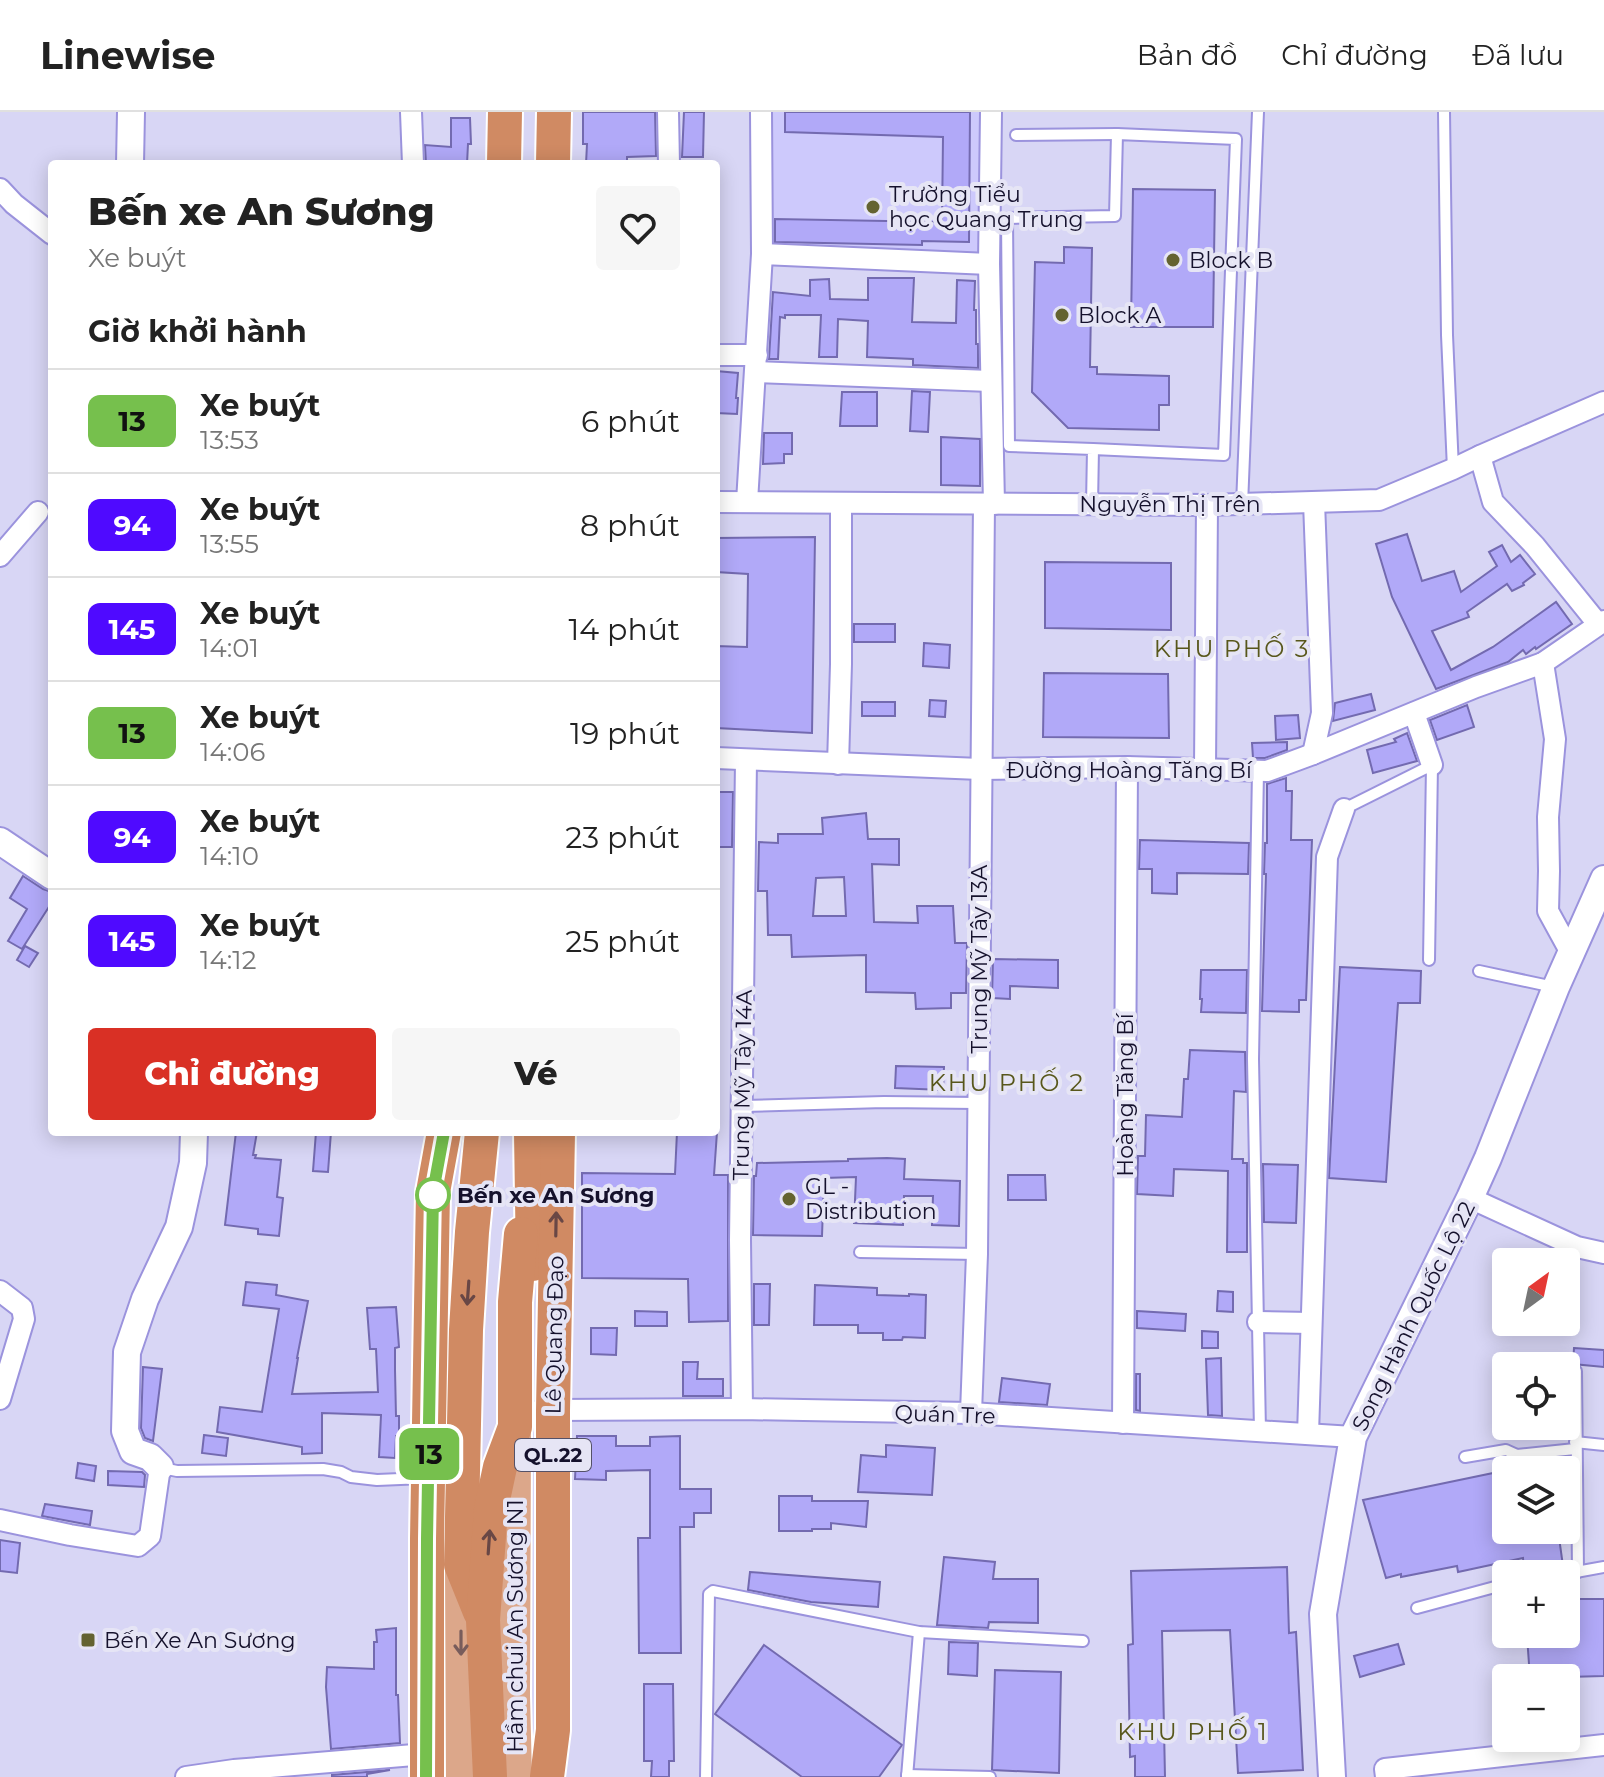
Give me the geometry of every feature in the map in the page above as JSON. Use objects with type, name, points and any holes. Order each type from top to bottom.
[{"type":"highway","points":[[485,112],[485,160]]},
{"type":"highway","points":[[504,160],[505,112]]},
{"type":"highway","points":[[553,160],[554,112]]},
{"type":"highway","points":[[572,160],[573,112]]},
{"type":"highway","name":"Lê Quang Đạo","points":[[443,1136],[433,1192],[428,1478],[439,1557],[483,1620]]},
{"type":"highway","name":"Lê Quang Đạo","points":[[426,1765],[439,1557],[466,1330],[482,1136]]},
{"type":"highway","name":"Lê Quang Đạo","points":[[540,1136],[535,1416],[553,1730],[544,1777]]},
{"type":"highway","points":[[432,1283],[475,1205]]},
{"type":"highway","name":"Lê Quang Đạo","points":[[490,1777],[483,1620],[491,1509],[500,1467],[535,1416]]},
{"type":"main road","name":"Hầm chui An Sương N1","points":[[516,1777],[514,1696],[535,1416]]},
{"type":"main road","points":[[439,1557],[462,1777]]},
{"type":"street","points":[[130,160],[131,112]]},
{"type":"street","points":[[411,112],[413,160]]},
{"type":"street","points":[[668,112],[669,160]]},
{"type":"street","points":[[747,502],[762,254],[761,112]]},
{"type":"street","name":"Trung Mỹ Tây 13A","points":[[971,1413],[977,1254],[980,769],[989,504],[991,112]]},
{"type":"street","points":[[0,189],[48,231]]},
{"type":"street","points":[[762,254],[989,264]]},
{"type":"street","points":[[720,356],[757,364],[990,381]]},
{"type":"street","name":"Nguyễn Thị Trên","points":[[720,502],[1242,505],[1379,500],[1604,402]]},
{"type":"street","points":[[1480,456],[1493,502],[1601,622]]},
{"type":"street","points":[[1313,754],[1322,713],[1314,502]]},
{"type":"street","points":[[838,764],[841,503]]},
{"type":"street","points":[[1205,768],[1207,505]]},
{"type":"street","points":[[0,556],[38,512]]},
{"type":"street","name":"Đường Hoàng Tăng Bí","points":[[720,758],[980,769],[1127,767],[1267,771],[1543,663],[1601,622]]},
{"type":"street","points":[[1543,663],[1555,739],[1548,817],[1548,911],[1571,953]]},
{"type":"street","points":[[1414,713],[1432,765]]},
{"type":"street","name":"Trung Mỹ Tây 14A","points":[[742,1409],[740,1240],[746,760]]},
{"type":"street","name":"Hoàng Tăng Bí","points":[[1123,1423],[1127,767]]},
{"type":"street","points":[[1308,1434],[1327,857],[1344,809]]},
{"type":"street","points":[[0,841],[48,873]]},
{"type":"street","name":"Song Hành Quốc Lộ 22","points":[[1332,1777],[1323,1614],[1353,1437],[1488,1158],[1556,987],[1604,879]]},
{"type":"street","points":[[0,1520],[138,1546],[150,1536],[160,1467],[150,1457],[133,1451],[125,1431],[127,1352],[145,1299],[179,1227],[193,1163],[194,1136]]},
{"type":"street","points":[[1470,1198],[1577,1247],[1604,1253]]},
{"type":"street","points":[[0,1291],[22,1308],[24,1319],[0,1399]]},
{"type":"street","points":[[1258,1322],[1311,1323]]},
{"type":"street","name":"Quán Tre","points":[[535,1416],[742,1409],[971,1413],[1353,1437]]},
{"type":"street","points":[[1386,1777],[1385,1769],[1604,1745]]},
{"type":"street","points":[[186,1777],[234,1770],[426,1765]]},
{"type":"lane","points":[[1242,505],[1258,112]]},
{"type":"lane","points":[[1444,112],[1447,335],[1453,469]]},
{"type":"lane","points":[[1016,135],[1117,134],[1236,139],[1224,455],[1009,446],[1007,218],[1115,216],[1117,134]]},
{"type":"lane","points":[[1092,504],[1093,449]]},
{"type":"lane","points":[[1344,809],[1432,765],[1429,960]]},
{"type":"lane","points":[[1258,771],[1253,1059],[1260,1431]]},
{"type":"lane","points":[[1479,971],[1556,987]]},
{"type":"lane","points":[[742,1106],[977,1103]]},
{"type":"lane","points":[[860,1252],[977,1254]]},
{"type":"lane","points":[[1575,1440],[1578,1560]]},
{"type":"lane","points":[[1465,1457],[1506,1450],[1517,1455],[1604,1445]]},
{"type":"lane","points":[[160,1467],[177,1471],[323,1469],[377,1480],[428,1478]]},
{"type":"lane","points":[[1580,1572],[1604,1567]]},
{"type":"lane","points":[[1417,1608],[1492,1588]]},
{"type":"lane","points":[[706,1777],[709,1594],[713,1591],[919,1632],[1083,1641]]},
{"type":"lane","points":[[919,1632],[907,1776],[990,1777]]},
{"type":"shaded area","name":"Trường Tiểu học Quang Trung","points":[[767,112],[983,112],[980,257],[764,252]]},
{"type":"building","points":[[583,112],[655,112],[656,156],[586,160],[587,144],[583,144]]},
{"type":"building","points":[[684,112],[704,112],[703,157],[682,157]]},
{"type":"building","points":[[785,112],[970,112],[969,242],[922,241],[922,245],[775,242],[775,219],[942,222],[943,137],[785,132]]},
{"type":"building","points":[[451,118],[470,118],[471,144],[468,144],[467,160],[426,160],[425,145],[451,147]]},
{"type":"building","name":"Block B","points":[[1133,189],[1215,190],[1213,327],[1131,327]]},
{"type":"building","name":"Block A","points":[[1064,247],[1092,248],[1090,367],[1097,367],[1097,374],[1169,376],[1169,405],[1159,405],[1159,430],[1068,428],[1032,392],[1035,262],[1064,263]]},
{"type":"building","points":[[868,278],[914,278],[912,322],[956,323],[957,280],[975,281],[978,368],[913,365],[913,359],[867,357],[868,321],[838,319],[837,357],[819,357],[821,315],[780,317],[778,359],[769,359],[773,292],[810,296],[810,280],[829,279],[830,299],[868,300]]},
{"type":"building","points":[[720,371],[738,373],[737,414],[720,413]]},
{"type":"building","points":[[912,391],[930,392],[928,432],[910,431]]},
{"type":"building","points":[[842,392],[877,392],[877,426],[840,426]]},
{"type":"building","points":[[764,433],[792,433],[792,454],[784,454],[784,463],[763,464]]},
{"type":"building","points":[[941,437],[980,439],[980,486],[941,485]]},
{"type":"building","points":[[1407,534],[1422,581],[1454,571],[1461,592],[1497,566],[1489,552],[1502,545],[1511,562],[1520,555],[1535,574],[1512,591],[1507,584],[1467,612],[1469,617],[1432,631],[1451,670],[1493,647],[1556,602],[1572,624],[1526,654],[1523,650],[1508,662],[1436,689],[1392,597],[1376,544]]},
{"type":"building","points":[[815,537],[812,733],[720,728],[720,646],[747,647],[748,574],[720,572],[720,538]]},
{"type":"building","points":[[1045,562],[1171,563],[1171,630],[1045,628]]},
{"type":"building","points":[[854,624],[895,624],[895,642],[854,642]]},
{"type":"building","points":[[924,643],[950,645],[949,668],[923,666]]},
{"type":"building","points":[[1044,673],[1168,674],[1169,738],[1043,737]]},
{"type":"building","points":[[1371,694],[1375,710],[1333,721],[1335,703]]},
{"type":"building","points":[[930,700],[946,701],[945,717],[929,716]]},
{"type":"building","points":[[862,702],[895,702],[895,716],[862,716]]},
{"type":"building","points":[[1467,705],[1474,727],[1437,740],[1430,720]]},
{"type":"building","points":[[1298,715],[1300,738],[1276,740],[1275,716]]},
{"type":"building","points":[[1407,733],[1417,761],[1373,773],[1367,750],[1396,742],[1394,739]]},
{"type":"building","points":[[1287,742],[1287,750],[1265,758],[1253,758],[1252,743]]},
{"type":"building","points":[[1286,778],[1286,791],[1292,791],[1291,840],[1312,840],[1306,1000],[1299,1000],[1299,1012],[1262,1011],[1267,784]]},
{"type":"building","points":[[720,792],[733,792],[732,847],[720,847]]},
{"type":"building","points":[[866,813],[868,839],[899,839],[899,865],[872,864],[874,922],[918,923],[917,906],[953,906],[955,943],[967,943],[966,993],[951,993],[951,1008],[916,1009],[915,993],[866,992],[866,955],[792,957],[791,935],[768,935],[767,891],[758,891],[759,842],[778,843],[778,834],[823,834],[822,818]],"holes":[[[844,877],[846,916],[813,916],[816,878]]]},
{"type":"building","points":[[1140,840],[1249,843],[1248,874],[1177,873],[1177,894],[1152,893],[1152,869],[1139,869]]},
{"type":"building","points":[[23,876],[48,891],[48,908],[22,949],[8,941],[27,909],[10,898]]},
{"type":"building","points":[[25,946],[38,953],[29,967],[17,960]]},
{"type":"building","points":[[993,959],[1058,960],[1058,988],[1010,986],[1010,999],[992,998]]},
{"type":"building","points":[[1340,967],[1421,971],[1420,1003],[1398,1003],[1386,1182],[1329,1178]]},
{"type":"building","points":[[1201,970],[1247,970],[1246,1013],[1201,1012]]},
{"type":"building","points":[[1190,1050],[1245,1052],[1246,1092],[1234,1091],[1232,1159],[1243,1159],[1243,1163],[1247,1163],[1247,1252],[1227,1252],[1228,1171],[1174,1169],[1173,1196],[1137,1194],[1138,1156],[1145,1156],[1146,1115],[1182,1117],[1184,1079],[1188,1079]]},
{"type":"building","points":[[896,1066],[944,1067],[943,1090],[895,1088]]},
{"type":"building","points":[[236,1136],[256,1136],[255,1158],[281,1160],[277,1197],[283,1198],[279,1236],[258,1234],[258,1229],[225,1225]]},
{"type":"building","points":[[316,1136],[331,1136],[328,1172],[313,1171]]},
{"type":"building","points":[[677,1136],[717,1136],[714,1175],[728,1175],[728,1321],[689,1322],[688,1279],[582,1278],[582,1173],[675,1174]]},
{"type":"building","points":[[905,1159],[904,1179],[960,1181],[959,1226],[932,1225],[933,1196],[904,1196],[903,1225],[854,1223],[856,1177],[824,1178],[822,1236],[753,1235],[757,1163]]},
{"type":"building","points":[[1263,1164],[1298,1165],[1296,1223],[1264,1222]]},
{"type":"building","points":[[1008,1175],[1045,1175],[1046,1200],[1008,1200]]},
{"type":"building","points":[[246,1282],[277,1285],[276,1295],[308,1301],[292,1394],[378,1392],[376,1349],[370,1349],[367,1308],[396,1307],[399,1347],[395,1348],[396,1416],[399,1416],[399,1436],[396,1436],[395,1458],[379,1457],[381,1415],[322,1413],[322,1453],[302,1454],[302,1447],[217,1432],[220,1407],[262,1412],[279,1309],[243,1305]]},
{"type":"building","points":[[754,1284],[770,1284],[769,1325],[754,1325]]},
{"type":"building","points":[[815,1285],[877,1288],[877,1295],[926,1295],[925,1338],[883,1340],[883,1333],[858,1333],[858,1325],[814,1325]]},
{"type":"building","points":[[1218,1291],[1233,1292],[1233,1312],[1217,1311]]},
{"type":"building","points":[[635,1311],[667,1312],[667,1326],[635,1326]]},
{"type":"building","points":[[1137,1311],[1186,1314],[1185,1331],[1137,1328]]},
{"type":"building","points":[[591,1328],[617,1328],[616,1355],[591,1354]]},
{"type":"building","points":[[1202,1331],[1218,1332],[1218,1348],[1202,1348]]},
{"type":"building","points":[[1574,1348],[1604,1350],[1604,1367],[1580,1365],[1580,1352],[1574,1352]]},
{"type":"building","points":[[1221,1358],[1222,1416],[1208,1415],[1206,1359]]},
{"type":"building","points":[[683,1362],[698,1362],[697,1379],[723,1379],[723,1396],[683,1396]]},
{"type":"building","points":[[143,1367],[162,1369],[153,1441],[145,1438],[141,1428]]},
{"type":"building","points":[[1136,1374],[1140,1374],[1140,1411],[1136,1410]]},
{"type":"building","points":[[1002,1378],[1050,1384],[1047,1405],[999,1402]]},
{"type":"building","points":[[204,1435],[228,1438],[226,1456],[202,1453]]},
{"type":"building","points":[[577,1436],[616,1436],[616,1446],[650,1446],[650,1437],[680,1436],[680,1489],[711,1489],[711,1513],[694,1513],[694,1527],[680,1527],[681,1653],[639,1653],[638,1538],[650,1538],[650,1470],[606,1471],[606,1480],[575,1479]]},
{"type":"building","points":[[886,1445],[935,1448],[932,1495],[858,1492],[861,1455],[886,1457]]},
{"type":"building","points":[[78,1463],[96,1466],[94,1481],[76,1478]]},
{"type":"building","points":[[108,1471],[142,1472],[145,1475],[144,1487],[108,1485]]},
{"type":"building","points":[[1492,1473],[1492,1544],[1560,1544],[1562,1560],[1492,1560],[1492,1565],[1458,1572],[1457,1566],[1386,1578],[1363,1500]]},
{"type":"building","points":[[779,1496],[812,1496],[812,1501],[868,1501],[866,1527],[831,1523],[831,1529],[779,1531]]},
{"type":"building","points":[[45,1504],[92,1511],[90,1525],[42,1516]]},
{"type":"building","points":[[0,1540],[20,1543],[17,1573],[0,1571]]},
{"type":"building","points":[[944,1557],[995,1562],[993,1579],[1038,1579],[1038,1623],[989,1622],[988,1628],[937,1625]]},
{"type":"building","points":[[1287,1567],[1289,1633],[1296,1632],[1303,1770],[1238,1773],[1230,1630],[1162,1631],[1165,1777],[1135,1777],[1135,1756],[1130,1757],[1128,1645],[1133,1644],[1131,1571]]},
{"type":"building","points":[[750,1572],[880,1582],[878,1607],[811,1602],[748,1590]]},
{"type":"building","points":[[1580,1599],[1604,1599],[1604,1676],[1580,1677],[1580,1664],[1529,1664],[1528,1648],[1580,1648]]},
{"type":"building","points":[[396,1628],[400,1743],[331,1749],[327,1667],[374,1669],[376,1630]]},
{"type":"building","points":[[949,1642],[978,1643],[977,1676],[948,1674]]},
{"type":"building","points":[[1398,1644],[1404,1664],[1360,1677],[1354,1656]]},
{"type":"building","points":[[764,1645],[902,1745],[879,1777],[802,1777],[715,1714]]},
{"type":"building","points":[[995,1670],[1061,1672],[1059,1773],[992,1770]]},
{"type":"building","points":[[644,1684],[673,1684],[674,1761],[669,1761],[669,1777],[651,1777],[652,1761],[644,1761]]},
{"type":"building","points":[[390,1770],[367,1774],[367,1777],[332,1777],[332,1775]]},
{"type":"bus line","name":"13","points":[[426,1777],[433,1192],[443,1136]]},
{"type":"place","name":"Trường Tiểu học Quang Trung","points":[[873,207]]},
{"type":"place","name":"Block B","points":[[1173,260]]},
{"type":"place","name":"Block A","points":[[1062,315]]},
{"type":"place","name":"Bến xe An Sương","points":[[433,1195]]},
{"type":"place","name":"GL - Distribution","points":[[789,1199]]},
{"type":"place","name":"Bến Xe An Sương","points":[[88,1640]]},
{"type":"district","name":"KHU PHỐ 3","points":[[1232,649]]},
{"type":"district","name":"KHU PHỐ 2","points":[[1007,1083]]},
{"type":"district","name":"KHU PHỐ 1","points":[[1193,1732]]}]
